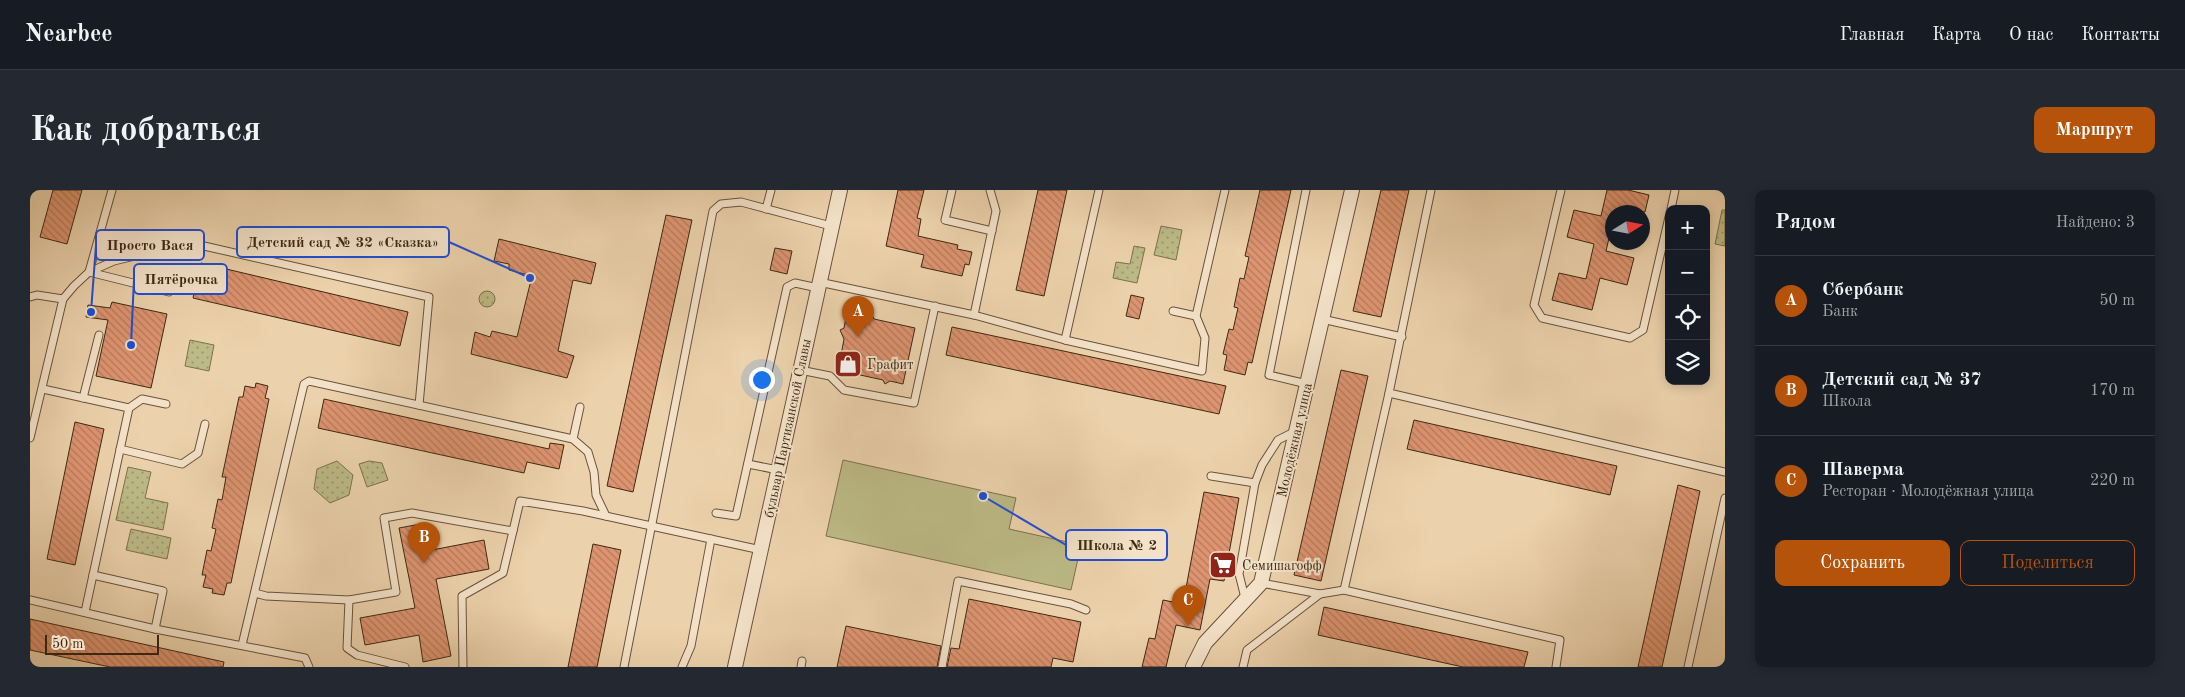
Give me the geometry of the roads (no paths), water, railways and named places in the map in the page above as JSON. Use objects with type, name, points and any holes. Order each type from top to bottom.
[{"type":"street","name":"бульвар Партизанской Славы","points":[[735,667],[840,190]]},
{"type":"street","name":"Молодёжная улица","points":[[1261,583],[1352,190]]},
{"type":"street","points":[[1193,667],[1205,643],[1261,583]]},
{"type":"lane","points":[[89,272],[112,190]]},
{"type":"lane","points":[[766,209],[771,190]]},
{"type":"lane","points":[[952,190],[945,220],[992,231]]},
{"type":"lane","points":[[974,314],[996,211],[990,190]]},
{"type":"lane","points":[[1065,340],[1099,190]]},
{"type":"lane","points":[[716,513],[736,516],[787,287],[795,283],[818,285],[935,306],[974,314],[1065,340],[1202,371],[1205,338],[1196,316],[1225,190]]},
{"type":"lane","points":[[1306,190],[1269,375],[1307,384]]},
{"type":"lane","points":[[1344,590],[1402,337],[1431,190]]},
{"type":"lane","points":[[1561,190],[1534,305],[1542,318],[1630,338],[1643,330],[1665,234]]},
{"type":"lane","points":[[1672,205],[1675,190]]},
{"type":"lane","points":[[624,667],[713,211],[721,204],[741,202],[831,226]]},
{"type":"lane","points":[[30,438],[63,299],[89,272],[114,261],[189,244],[429,297],[419,405]]},
{"type":"lane","points":[[89,272],[169,292]]},
{"type":"lane","points":[[30,287],[33,296],[63,299]]},
{"type":"lane","points":[[800,370],[830,376],[844,390],[914,403],[935,306]]},
{"type":"lane","points":[[1173,312],[1196,316]]},
{"type":"lane","points":[[1322,319],[1402,337]]},
{"type":"lane","points":[[83,398],[99,335]]},
{"type":"lane","points":[[242,645],[304,384],[310,381],[573,439],[588,452],[594,472],[596,495],[606,516]]},
{"type":"lane","points":[[43,389],[129,408]]},
{"type":"lane","points":[[1389,393],[1725,472]]},
{"type":"lane","points":[[85,612],[129,408],[142,399],[166,404]]},
{"type":"lane","points":[[573,439],[580,407]]},
{"type":"lane","points":[[120,449],[182,464],[198,454],[204,424]]},
{"type":"lane","points":[[1245,598],[1239,574],[1255,483],[1262,465],[1278,440],[1296,431]]},
{"type":"lane","points":[[748,464],[778,470]]},
{"type":"lane","points":[[1211,476],[1255,483]]},
{"type":"lane","points":[[1688,667],[1725,498]]},
{"type":"lane","points":[[463,667],[462,596],[503,573],[520,501],[606,516],[761,550]]},
{"type":"lane","points":[[255,593],[266,596],[349,600],[396,592],[384,518],[412,513],[513,531]]},
{"type":"lane","points":[[682,667],[691,646],[711,539]]},
{"type":"lane","points":[[93,575],[163,590],[155,629]]},
{"type":"lane","points":[[942,667],[958,580],[1071,604],[1086,610]]},
{"type":"lane","points":[[1261,583],[1320,594],[1344,590],[1560,640],[1556,667]]},
{"type":"lane","points":[[1243,667],[1247,650],[1320,594]]},
{"type":"lane","points":[[30,600],[155,629],[304,658],[309,667]]},
{"type":"lane","points":[[349,600],[348,648],[357,655],[405,667]]},
{"type":"place","name":"Детский сад № 32 «Сказка»","points":[[530,278]]},
{"type":"place","name":"Просто Вася","points":[[91,312]]},
{"type":"place","name":"Сбербанк","points":[[858,337]]},
{"type":"place","name":"Пятёрочка","points":[[131,345]]},
{"type":"place","name":"Графит","points":[[848,364]]},
{"type":"place","name":"Школа № 2","points":[[983,496]]},
{"type":"place","name":"Детский сад № 37","points":[[424,563]]},
{"type":"place","name":"Семишагофф","points":[[1223,565]]},
{"type":"place","name":"Шаверма","points":[[1188,626]]}]
